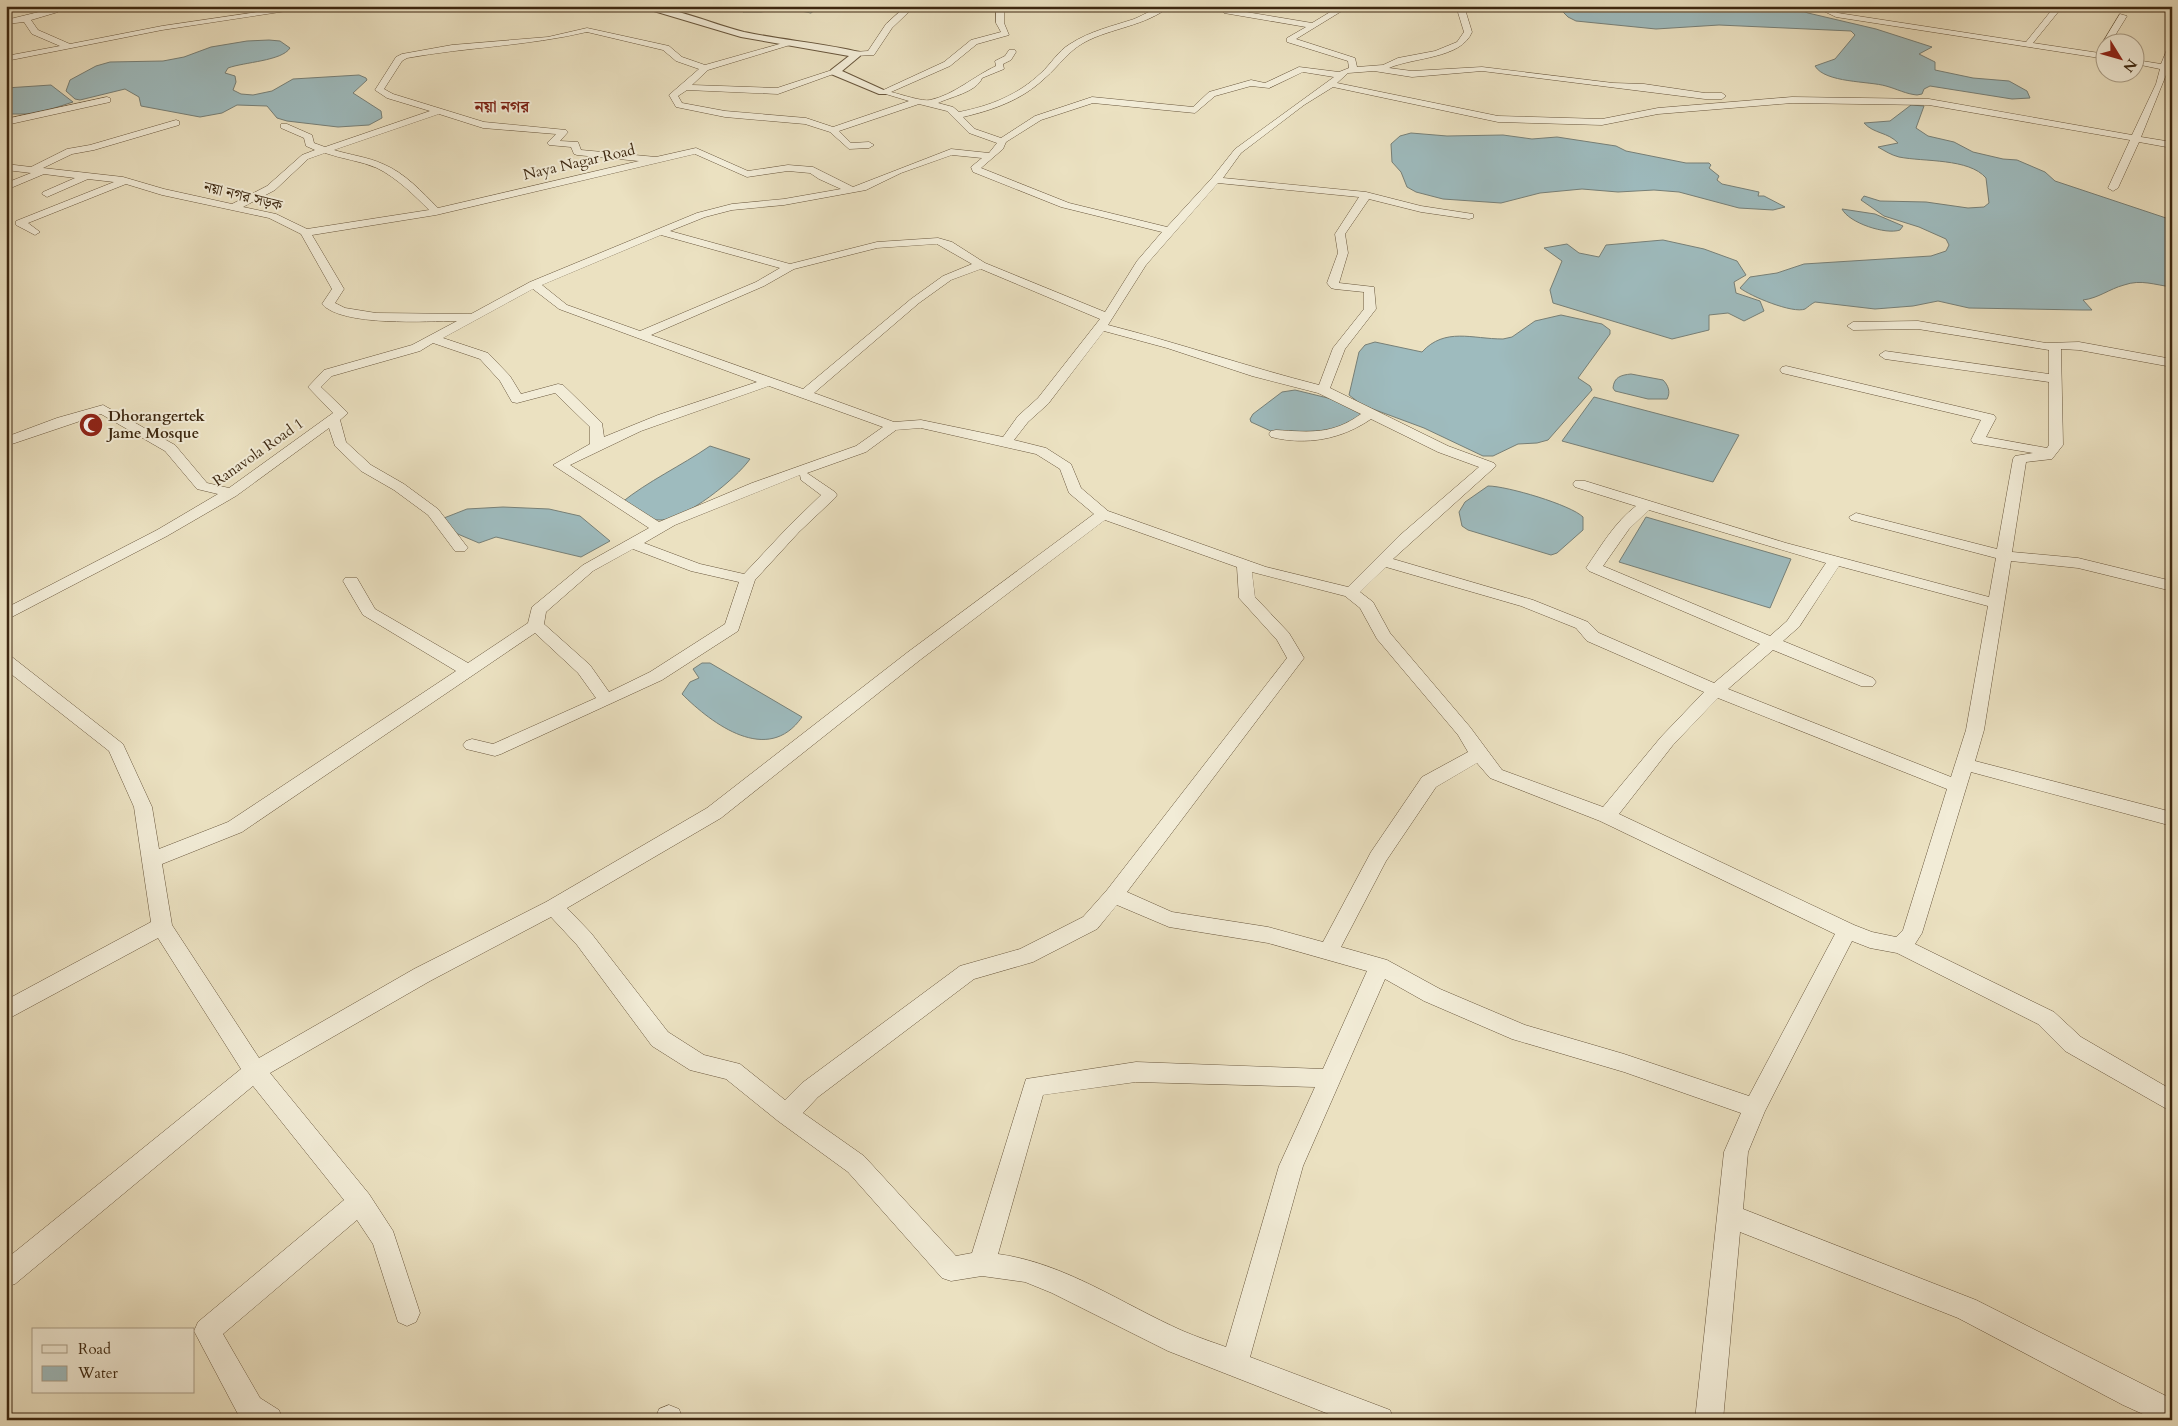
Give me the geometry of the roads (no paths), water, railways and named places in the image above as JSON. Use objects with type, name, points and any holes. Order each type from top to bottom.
[{"type":"street","points":[[6,59],[162,28],[315,6]]},
{"type":"street","points":[[641,6],[696,18],[741,34],[857,54],[871,53],[889,26],[911,6]]},
{"type":"street","points":[[883,92],[946,64],[974,42],[1006,33],[1000,23],[1000,6]]},
{"type":"street","points":[[958,115],[1015,99],[1044,75],[1071,46],[1102,32],[1138,21],[1166,6]]},
{"type":"street","points":[[1236,6],[1227,11],[1314,26]]},
{"type":"street","points":[[1346,6],[1290,40],[1352,60],[1353,69]]},
{"type":"street","points":[[1377,69],[1401,60],[1437,53],[1460,44],[1466,39],[1468,32],[1460,6]]},
{"type":"street","points":[[2028,45],[2060,6]]},
{"type":"street","points":[[1819,7],[1836,14],[2096,55]]},
{"type":"street","points":[[6,22],[26,19],[55,10]]},
{"type":"street","points":[[2113,32],[2123,16]]},
{"type":"street","points":[[26,19],[35,32],[71,47]]},
{"type":"street","points":[[655,160],[577,152],[575,144],[552,143],[563,132],[483,125],[440,110],[390,96],[379,90],[399,59],[452,47],[548,39],[593,30],[666,48],[670,54],[705,68]]},
{"type":"street","points":[[787,43],[705,68],[685,87],[673,95],[679,105],[725,114],[806,121],[833,130],[849,146],[869,145]]},
{"type":"street","points":[[2113,188],[2168,67],[2172,48]]},
{"type":"street","points":[[930,104],[947,94],[978,82],[978,77],[982,74],[1001,67],[998,63],[1008,58],[1012,52]]},
{"type":"street","points":[[685,87],[778,91],[835,72],[857,54]]},
{"type":"street","points":[[2146,64],[2168,67]]},
{"type":"street","points":[[1169,231],[1065,205],[976,170],[976,167],[1000,147],[1002,141],[1038,118],[1092,100],[1194,110],[1212,94],[1251,83],[1266,86],[1302,68],[1340,75]]},
{"type":"street","points":[[1006,442],[1023,419],[1043,401],[1104,322],[1141,263],[1216,180],[1238,151],[1301,102],[1331,84],[1340,75],[1353,69],[1377,69],[1412,74],[1462,68],[1482,69],[1705,96],[1751,96],[1792,100],[1929,102],[2172,145]]},
{"type":"street","points":[[835,72],[883,92],[950,109],[974,132],[1002,141]]},
{"type":"street","points":[[1331,84],[1498,119],[1602,122],[1658,111],[1792,100]]},
{"type":"street","points":[[6,122],[107,100]]},
{"type":"street","points":[[833,130],[919,101]]},
{"type":"street","points":[[232,208],[271,188],[305,157],[440,110]]},
{"type":"street","points":[[6,186],[37,171],[70,151],[90,148],[176,123]]},
{"type":"street","points":[[284,126],[309,138],[309,144],[322,151],[374,163],[411,187],[436,212]]},
{"type":"street","name":"Naya Nagar Road","points":[[305,232],[336,229],[436,212],[696,151],[747,174],[788,168],[813,170],[822,177],[852,190]]},
{"type":"street","points":[[460,548],[433,512],[399,487],[366,468],[340,443],[333,419],[341,413],[314,387],[328,373],[416,348],[470,317],[534,284],[701,215],[732,207],[784,202],[852,190],[952,152],[991,156]]},
{"type":"street","name":"নয়া নগর সড়ক","points":[[6,167],[123,180],[162,192],[272,216],[305,232]]},
{"type":"street","points":[[47,194],[87,176]]},
{"type":"street","points":[[1216,180],[1366,195],[1421,209],[1469,216]]},
{"type":"street","points":[[6,230],[30,229],[20,223],[122,182]]},
{"type":"street","points":[[1323,390],[1339,348],[1370,309],[1370,289],[1335,286],[1333,283],[1343,253],[1340,234],[1366,195]]},
{"type":"street","points":[[305,232],[338,289],[328,304],[338,311],[353,315],[387,317],[470,317]]},
{"type":"street","points":[[660,232],[790,267]]},
{"type":"street","points":[[641,335],[760,284],[790,267],[877,245],[938,240],[948,244],[981,265],[1104,322],[1256,373],[1323,390],[1443,449],[1489,466],[1404,539],[1352,593]]},
{"type":"street","points":[[805,394],[915,301],[947,278],[981,265]]},
{"type":"street","points":[[534,284],[562,307],[893,426],[921,424],[1041,451],[1066,467],[1074,490],[1103,514],[1166,538],[1244,564],[1352,593],[1366,606],[1383,635],[1464,731],[1478,754],[1496,774],[1607,816],[1847,931],[1870,940],[1902,946],[2046,1018],[2074,1044],[2172,1102]]},
{"type":"street","points":[[1853,326],[1918,325],[2046,347],[2055,345],[2079,346],[2172,363]]},
{"type":"street","points":[[432,339],[484,356],[505,379],[517,398],[558,388],[597,426],[597,446]]},
{"type":"street","points":[[1902,946],[1912,933],[1975,730],[2020,460],[2047,456],[2056,445],[2055,345]]},
{"type":"street","points":[[1885,355],[2056,379]]},
{"type":"street","points":[[1786,370],[1989,418],[1978,440],[2051,452]]},
{"type":"street","points":[[659,528],[560,465],[597,446],[683,408],[769,382]]},
{"type":"street","points":[[6,442],[62,421],[103,409],[170,448],[202,486],[231,493]]},
{"type":"street","points":[[1276,434],[1318,435],[1334,432],[1348,428],[1372,413]]},
{"type":"street","name":"Ranavola Road 1","points":[[6,615],[162,533],[231,493],[333,419]]},
{"type":"street","points":[[151,860],[236,827],[536,625],[538,610],[588,568],[630,543],[659,528],[757,486],[861,449],[893,426]]},
{"type":"street","points":[[472,745],[495,750],[606,700],[656,676],[732,627],[748,579],[794,529],[830,495],[806,477]]},
{"type":"street","points":[[1580,484],[1781,546],[1997,604]]},
{"type":"street","points":[[1648,505],[1630,517],[1617,532],[1594,568],[1700,610],[1770,644],[1867,682]]},
{"type":"street","points":[[6,1275],[255,1071],[422,975],[552,907],[714,813],[914,656],[1103,514]]},
{"type":"street","points":[[1856,517],[2005,556],[2078,564],[2172,586]]},
{"type":"street","points":[[630,543],[696,568],[748,579]]},
{"type":"street","points":[[1607,816],[1667,741],[1716,690],[1794,624],[1836,560]]},
{"type":"street","points":[[1383,561],[1527,603],[1582,625],[1593,636],[1716,690],[1957,786]]},
{"type":"street","points":[[786,1114],[810,1090],[967,972],[1026,956],[1090,923],[1114,895],[1296,658],[1283,637],[1247,598],[1244,564]]},
{"type":"street","points":[[351,580],[369,612],[467,670]]},
{"type":"street","points":[[536,625],[584,669],[606,700]]},
{"type":"street","points":[[6,661],[117,748],[144,807],[162,926],[255,1071],[360,1202],[384,1239],[407,1313]]},
{"type":"street","points":[[1328,952],[1378,857],[1429,782],[1478,754]]},
{"type":"street","points":[[1964,764],[2172,819]]},
{"type":"street","points":[[1114,895],[1169,919],[1268,935],[1380,966],[1432,996],[1520,1033],[1624,1063],[1755,1108]]},
{"type":"street","points":[[552,907],[584,939],[660,1038],[698,1063],[732,1071],[786,1114],[856,1164],[951,1269],[982,1264],[1025,1270],[1062,1284],[1177,1342],[1365,1418]]},
{"type":"street","points":[[6,1011],[162,926]]},
{"type":"street","points":[[1709,1420],[1736,1152],[1755,1108],[1847,931]]},
{"type":"street","points":[[1234,1365],[1291,1166],[1380,966]]},
{"type":"street","points":[[982,1264],[1034,1086],[1136,1072],[1320,1078]]},
{"type":"street","points":[[270,1420],[250,1408],[207,1332],[360,1202]]},
{"type":"street","points":[[1730,1216],[1967,1309],[2172,1413]]},
{"type":"water","points":[[757,6],[871,6],[864,11],[815,10],[811,13],[785,8],[761,12],[743,12]]},
{"type":"water","points":[[1557,6],[1800,6],[1800,10],[1808,13],[1876,29],[1932,47],[1919,54],[1935,62],[1935,70],[1973,78],[2009,81],[2027,91],[2030,98],[2012,99],[1930,86],[1924,89],[1922,94],[1917,95],[1878,84],[1828,76],[1820,72],[1815,66],[1835,59],[1855,35],[1851,31],[1719,25],[1656,29],[1576,21],[1568,17]]},
{"type":"water","points":[[247,41],[280,41],[290,48],[279,56],[228,68],[225,73],[235,76],[236,82],[233,90],[241,94],[253,95],[272,91],[293,79],[359,75],[367,80],[353,93],[381,111],[382,118],[369,125],[338,127],[287,121],[277,118],[267,106],[237,105],[222,113],[200,117],[141,106],[139,97],[125,89],[80,100],[75,99],[66,91],[70,80],[96,66],[110,62],[163,61],[184,57],[211,47]]},
{"type":"water","points":[[51,85],[73,102],[36,114],[6,114],[6,88]]},
{"type":"water","points":[[1911,105],[1924,106],[1916,128],[1928,136],[1954,142],[1973,152],[2003,159],[2017,160],[2045,172],[2055,181],[2172,220],[2172,287],[2142,282],[2130,283],[2083,300],[2092,310],[1969,308],[1938,301],[1913,306],[1875,309],[1815,302],[1805,309],[1799,310],[1782,307],[1740,288],[1750,277],[1777,273],[1804,264],[1931,256],[1946,251],[1949,245],[1946,239],[1919,227],[1884,216],[1861,200],[1864,196],[1880,201],[1926,202],[1968,208],[1984,207],[1989,203],[1986,178],[1969,167],[1946,162],[1899,157],[1878,147],[1898,143],[1864,123],[1890,121]]},
{"type":"water","points":[[1411,133],[1447,136],[1503,135],[1532,139],[1557,137],[1616,146],[1626,151],[1686,163],[1709,163],[1711,165],[1709,168],[1719,176],[1717,180],[1722,184],[1759,192],[1758,196],[1764,196],[1785,207],[1773,210],[1739,208],[1679,192],[1654,190],[1618,192],[1582,189],[1540,193],[1501,203],[1443,199],[1416,192],[1407,187],[1401,172],[1392,162],[1391,144],[1400,136]]},
{"type":"water","points":[[1842,209],[1875,214],[1903,226],[1900,230],[1894,231],[1868,227],[1852,219]]},
{"type":"water","points":[[1663,240],[1704,249],[1737,261],[1746,275],[1734,282],[1736,293],[1760,301],[1764,311],[1744,321],[1728,313],[1709,315],[1709,330],[1672,339],[1553,303],[1550,290],[1562,261],[1544,248],[1567,244],[1579,253],[1599,257],[1606,245]]},
{"type":"water","points":[[1561,315],[1602,324],[1610,330],[1610,334],[1578,378],[1590,386],[1592,390],[1548,440],[1537,443],[1518,444],[1493,456],[1483,456],[1424,428],[1362,405],[1349,395],[1359,352],[1365,345],[1375,342],[1422,352],[1440,339],[1450,337],[1503,339],[1512,337],[1535,321]]},
{"type":"water","points":[[1631,374],[1663,380],[1668,389],[1667,399],[1648,399],[1615,391],[1613,388],[1616,379]]},
{"type":"water","points":[[1295,390],[1332,399],[1361,414],[1332,431],[1273,432],[1251,422],[1250,419],[1253,414],[1282,392]]},
{"type":"water","points":[[1594,397],[1739,435],[1713,482],[1562,441]]},
{"type":"water","points":[[710,446],[750,459],[734,477],[696,506],[671,518],[656,520],[650,519],[621,503],[642,488]]},
{"type":"water","points":[[1488,486],[1523,493],[1566,507],[1583,517],[1583,530],[1557,553],[1551,555],[1468,530],[1462,526],[1459,512],[1465,502]]},
{"type":"water","points":[[503,507],[549,509],[580,516],[610,541],[581,557],[496,537],[479,543],[453,532],[444,518],[467,509]]},
{"type":"water","points":[[1646,517],[1791,559],[1770,608],[1619,562]]},
{"type":"water","points":[[702,663],[710,663],[802,717],[788,731],[773,738],[757,739],[741,735],[724,727],[694,706],[682,694],[690,682],[699,678],[693,669]]},
{"type":"place","name":"Dhorangertek Jame Mosque","points":[[91,425]]},
{"type":"district","name":"নয়া নগর","points":[[502,107]]}]
